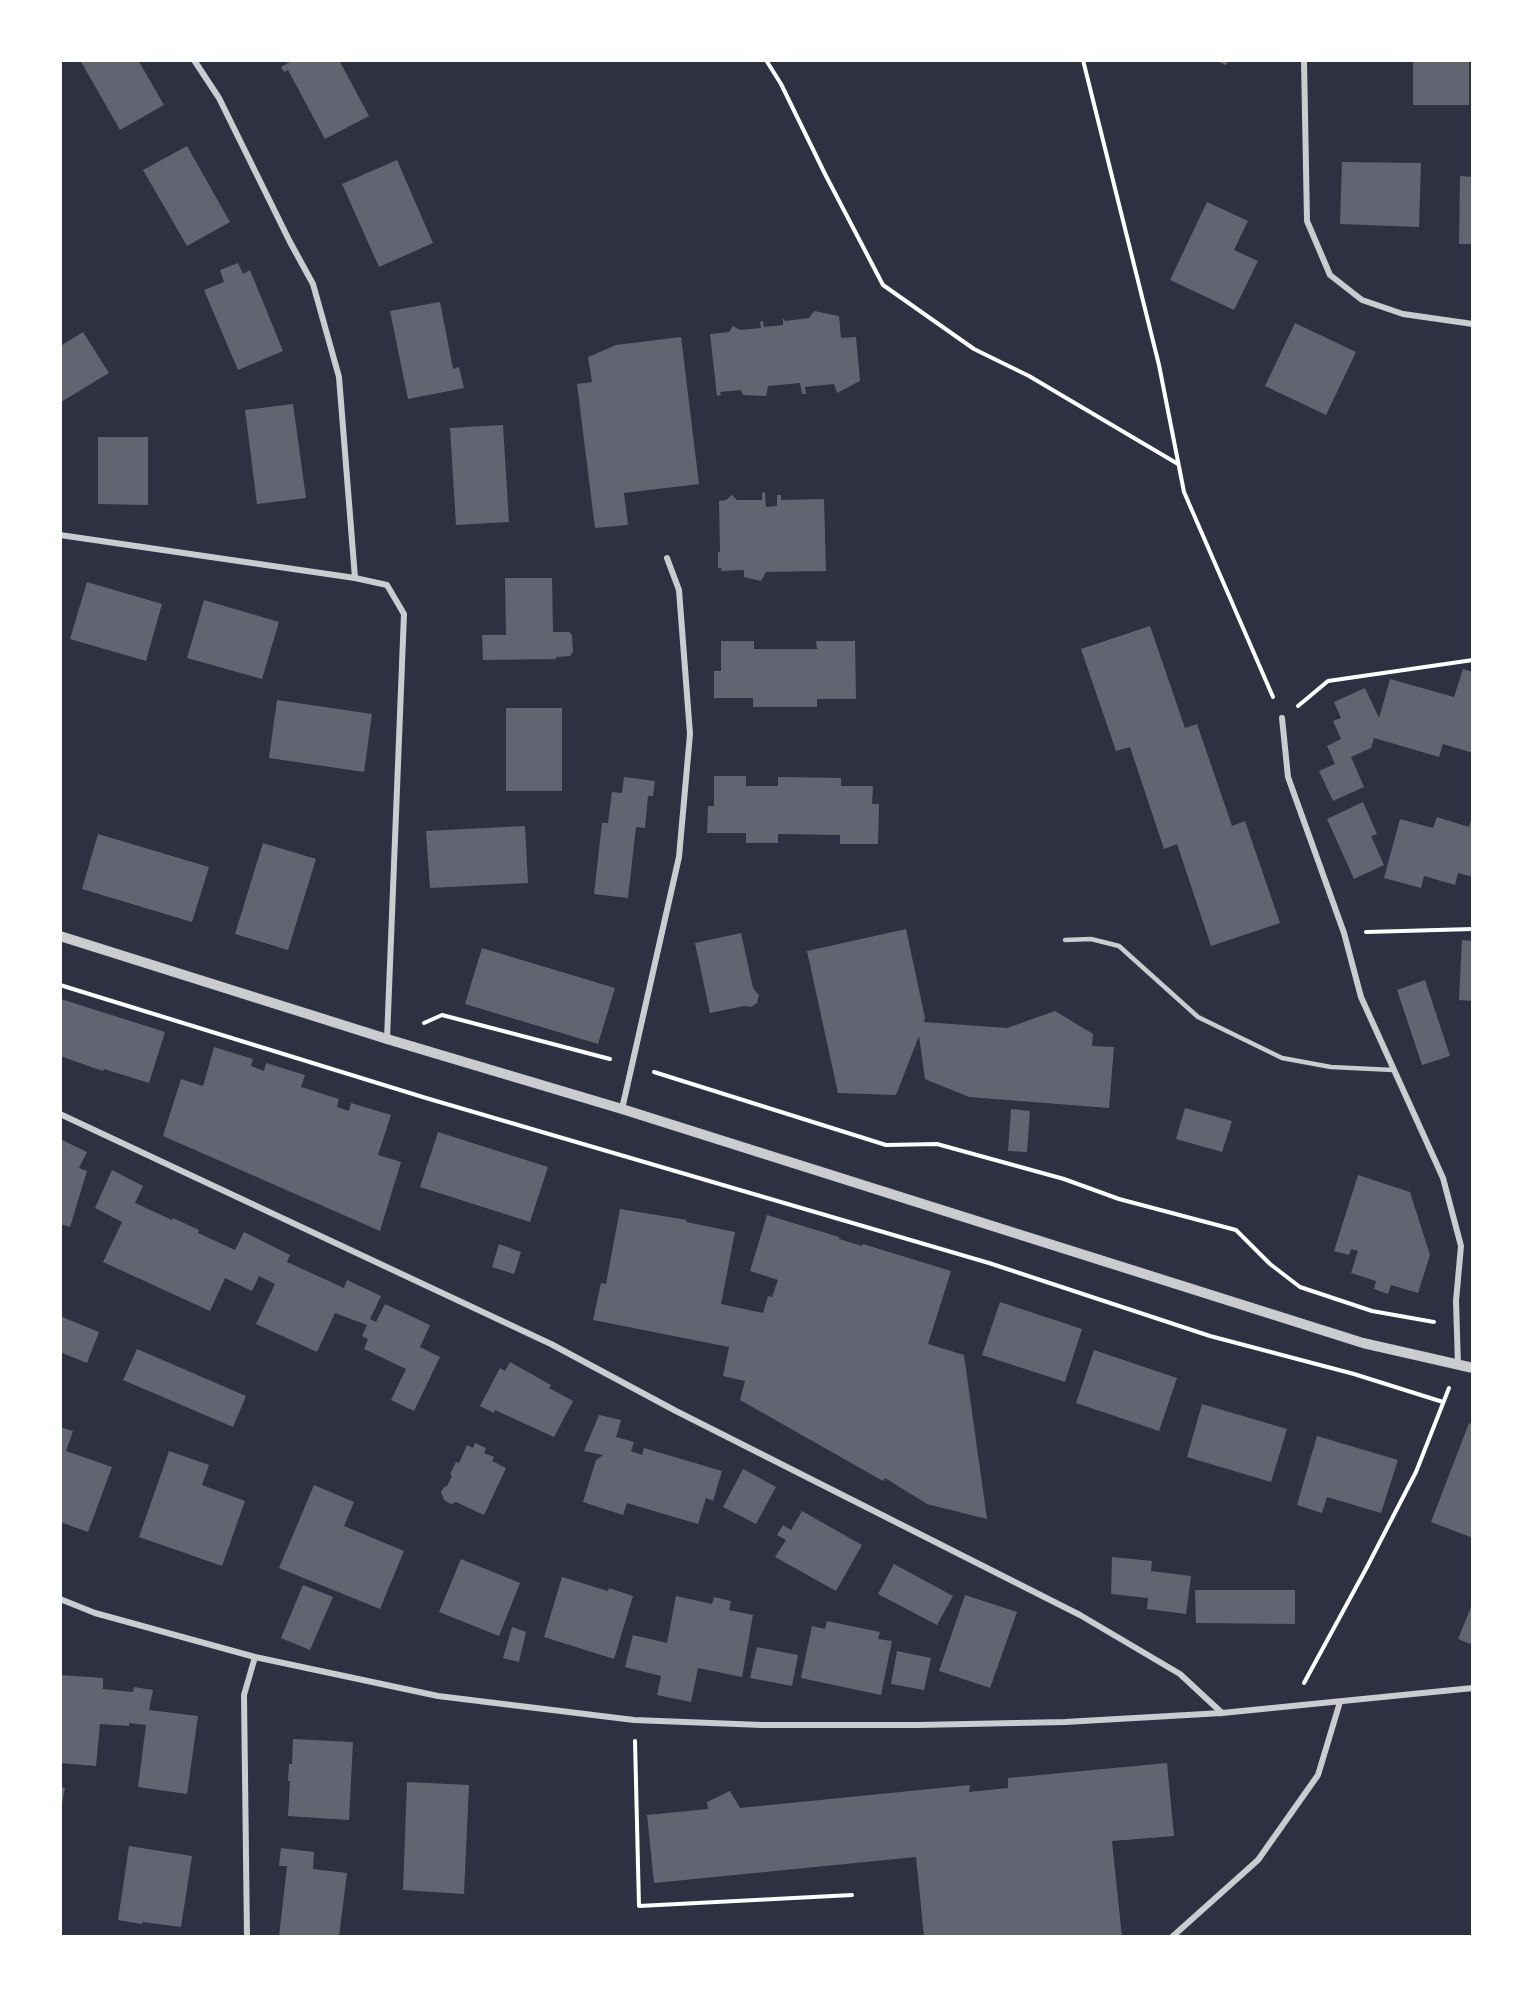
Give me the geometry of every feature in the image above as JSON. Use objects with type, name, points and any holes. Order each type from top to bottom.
[{"type":"street","points":[[194,60],[219,98],[313,284],[339,378],[355,578]]},
{"type":"street","points":[[1304,60],[1307,221],[1330,275],[1362,300],[1403,314],[1473,324]]},
{"type":"street","points":[[60,535],[355,578],[387,585],[404,614],[387,1039]]},
{"type":"street","points":[[622,1109],[679,856],[690,734],[679,590],[667,558]]},
{"type":"street","points":[[1282,718],[1288,777],[1344,933],[1361,997],[1443,1178],[1461,1246],[1456,1300],[1458,1365]]},
{"type":"street","points":[[60,936],[387,1039],[622,1109],[1353,1339],[1473,1368]]},
{"type":"street","points":[[60,1114],[551,1344],[676,1411],[1080,1615],[1180,1674],[1222,1713]]},
{"type":"street","points":[[60,1599],[95,1613],[255,1657],[438,1696],[634,1720],[762,1725],[1065,1722],[1222,1713],[1473,1688]]},
{"type":"street","points":[[247,1937],[244,1695],[255,1657]]},
{"type":"street","points":[[1172,1937],[1258,1860],[1318,1775],[1340,1702]]},
{"type":"lane","points":[[1065,940],[1092,939],[1119,946],[1198,1017],[1282,1058],[1331,1067],[1393,1070]]},
{"type":"path","points":[[766,60],[781,84],[825,174],[884,285],[974,349],[1029,376],[1179,464]]},
{"type":"path","points":[[1083,60],[1159,365],[1184,492],[1282,718],[1328,681],[1473,660]]},
{"type":"path","points":[[1344,933],[1473,929]]},
{"type":"path","points":[[60,985],[426,1098],[989,1263],[1210,1336],[1354,1374],[1443,1402]]},
{"type":"path","points":[[387,1039],[442,1014],[632,1065],[886,1145],[937,1144],[1064,1179],[1119,1199],[1236,1230],[1270,1264],[1300,1287],[1372,1311],[1457,1325]]},
{"type":"path","points":[[1291,1706],[1416,1472],[1458,1365]]},
{"type":"path","points":[[634,1720],[639,1906],[852,1896]]},
{"type":"building","points":[[80,60],[138,60],[164,105],[120,130]]},
{"type":"building","points":[[293,60],[339,60],[369,116],[325,139],[288,70],[284,72],[281,67]]},
{"type":"building","points":[[1214,60],[1229,60],[1226,65]]},
{"type":"building","points":[[1413,60],[1469,60],[1469,105],[1413,105]]},
{"type":"building","points":[[187,146],[230,222],[187,246],[143,170]]},
{"type":"building","points":[[397,160],[433,243],[379,267],[342,184]]},
{"type":"building","points":[[1342,162],[1421,163],[1419,227],[1340,224]]},
{"type":"building","points":[[1460,176],[1473,177],[1473,244],[1459,244]]},
{"type":"building","points":[[1207,202],[1248,221],[1234,250],[1258,261],[1234,310],[1170,280]]},
{"type":"building","points":[[238,263],[243,274],[250,270],[283,351],[238,370],[204,290],[224,282],[220,270]]},
{"type":"building","points":[[440,302],[453,369],[459,367],[464,388],[408,399],[390,311]]},
{"type":"building","points":[[814,311],[839,316],[841,338],[856,337],[860,381],[837,393],[834,384],[805,387],[806,394],[802,394],[800,383],[768,386],[766,396],[743,395],[741,390],[720,392],[721,395],[717,396],[710,334],[729,332],[733,326],[740,330],[761,328],[760,322],[763,321],[764,327],[783,325],[783,318],[785,321],[809,318]]},
{"type":"building","points":[[1295,323],[1356,352],[1326,415],[1265,386]]},
{"type":"building","points":[[83,332],[109,373],[61,402],[60,342],[62,345]]},
{"type":"building","points":[[681,337],[699,484],[624,493],[628,525],[595,528],[577,384],[592,382],[588,357],[616,345]]},
{"type":"building","points":[[293,404],[306,498],[257,504],[245,410]]},
{"type":"building","points":[[503,425],[509,522],[456,525],[450,428]]},
{"type":"building","points":[[98,437],[148,437],[148,505],[98,504]]},
{"type":"building","points":[[765,492],[766,507],[777,506],[777,495],[781,495],[781,500],[824,499],[826,571],[766,572],[761,581],[744,577],[744,570],[722,571],[718,568],[719,501],[726,500],[732,495],[737,500],[762,500],[762,493]]},
{"type":"building","points":[[505,578],[552,578],[553,632],[569,632],[572,635],[573,652],[570,656],[556,657],[556,659],[483,660],[482,635],[506,635]]},
{"type":"building","points":[[87,582],[162,604],[146,661],[70,639]]},
{"type":"building","points":[[204,600],[279,622],[262,679],[187,658]]},
{"type":"building","points":[[1150,626],[1185,728],[1197,724],[1232,826],[1245,821],[1280,923],[1211,946],[1177,844],[1164,849],[1130,747],[1116,751],[1081,649]]},
{"type":"building","points":[[721,641],[754,641],[754,649],[817,649],[816,641],[855,641],[856,699],[817,699],[817,707],[753,707],[753,698],[714,698],[714,671],[721,671]]},
{"type":"building","points":[[1463,669],[1473,672],[1473,753],[1443,744],[1439,757],[1374,738],[1371,748],[1351,757],[1364,787],[1333,801],[1319,771],[1335,764],[1327,746],[1341,739],[1333,721],[1341,718],[1334,702],[1365,688],[1379,718],[1390,679],[1454,697]]},
{"type":"building","points":[[277,700],[372,714],[364,772],[269,758]]},
{"type":"building","points":[[506,708],[562,708],[562,791],[506,791]]},
{"type":"building","points":[[714,776],[746,776],[746,786],[778,786],[778,777],[841,778],[841,786],[873,786],[872,804],[879,804],[878,844],[840,844],[840,835],[778,834],[778,843],[746,843],[746,833],[707,833],[708,806],[714,806]]},
{"type":"building","points":[[624,777],[655,781],[653,796],[648,796],[645,828],[636,827],[628,898],[594,894],[602,823],[608,823],[612,792],[622,793]]},
{"type":"building","points":[[1363,802],[1377,834],[1371,836],[1384,865],[1354,879],[1327,819]]},
{"type":"building","points":[[1472,816],[1473,877],[1458,873],[1455,885],[1424,876],[1421,888],[1384,878],[1400,819],[1433,828],[1437,817],[1469,827]]},
{"type":"building","points":[[525,826],[528,883],[430,888],[426,831]]},
{"type":"building","points":[[98,834],[209,867],[192,922],[82,889]]},
{"type":"building","points":[[263,843],[316,859],[288,950],[235,934]]},
{"type":"building","points":[[906,929],[924,1022],[1007,1028],[1055,1011],[1093,1034],[1092,1046],[1114,1047],[1109,1108],[969,1097],[925,1079],[919,1036],[896,1095],[838,1093],[807,951]]},
{"type":"building","points":[[741,933],[753,988],[759,995],[757,1003],[751,1007],[744,1006],[710,1013],[695,943]]},
{"type":"building","points":[[1462,940],[1473,941],[1473,1001],[1459,1000]]},
{"type":"building","points":[[482,948],[615,988],[598,1044],[465,1004]]},
{"type":"building","points":[[1425,980],[1450,1056],[1422,1065],[1397,990]]},
{"type":"building","points":[[61,999],[165,1032],[149,1083],[104,1069],[103,1071],[60,1056]]},
{"type":"building","points":[[214,1047],[253,1059],[251,1066],[264,1071],[266,1063],[305,1075],[301,1087],[339,1099],[337,1107],[349,1111],[351,1103],[391,1115],[378,1155],[401,1162],[380,1231],[163,1136],[181,1079],[203,1086]]},
{"type":"building","points":[[1185,1108],[1232,1121],[1222,1152],[1176,1139]]},
{"type":"building","points":[[1011,1109],[1030,1111],[1027,1152],[1008,1151]]},
{"type":"building","points":[[438,1132],[548,1167],[530,1222],[420,1187]]},
{"type":"building","points":[[60,1139],[87,1152],[79,1168],[87,1171],[70,1227],[60,1224]]},
{"type":"building","points":[[112,1170],[143,1186],[135,1203],[199,1230],[198,1233],[235,1250],[244,1232],[290,1255],[287,1262],[344,1288],[347,1280],[381,1296],[370,1319],[376,1322],[385,1304],[430,1325],[420,1347],[440,1357],[414,1411],[391,1400],[406,1369],[364,1349],[368,1339],[362,1336],[367,1325],[335,1313],[317,1352],[256,1324],[275,1284],[259,1276],[252,1291],[225,1278],[210,1311],[103,1262],[122,1222],[95,1208]]},
{"type":"building","points":[[1358,1175],[1410,1192],[1430,1255],[1418,1293],[1391,1285],[1388,1294],[1374,1289],[1376,1281],[1351,1273],[1358,1251],[1351,1249],[1349,1255],[1334,1251]]},
{"type":"building","points":[[620,1209],[687,1220],[686,1222],[735,1232],[721,1304],[763,1313],[768,1296],[772,1297],[778,1280],[750,1271],[767,1215],[862,1246],[863,1244],[951,1271],[928,1344],[964,1355],[987,1519],[927,1504],[885,1478],[883,1481],[740,1400],[745,1381],[723,1376],[729,1347],[593,1320],[601,1283],[606,1284]]},
{"type":"building","points":[[499,1244],[521,1252],[514,1274],[492,1267]]},
{"type":"building","points":[[1000,1302],[1082,1329],[1065,1382],[982,1355]]},
{"type":"building","points":[[60,1316],[99,1332],[87,1363],[60,1352]]},
{"type":"building","points":[[137,1349],[246,1396],[233,1427],[123,1380]]},
{"type":"building","points":[[1094,1350],[1177,1378],[1159,1431],[1076,1403]]},
{"type":"building","points":[[510,1362],[551,1385],[549,1388],[573,1401],[554,1437],[495,1410],[494,1413],[480,1406],[500,1368],[505,1371]]},
{"type":"building","points":[[1202,1404],[1287,1429],[1271,1482],[1187,1457]]},
{"type":"building","points":[[599,1415],[621,1420],[616,1437],[634,1442],[631,1451],[642,1455],[644,1448],[722,1471],[713,1501],[706,1498],[698,1524],[627,1503],[623,1515],[583,1502],[596,1460],[603,1455],[584,1451]]},
{"type":"building","points":[[1469,1423],[1473,1425],[1473,1538],[1431,1522]]},
{"type":"building","points":[[60,1427],[73,1431],[66,1451],[112,1467],[88,1532],[60,1522]]},
{"type":"building","points":[[1317,1436],[1398,1460],[1381,1513],[1327,1497],[1322,1513],[1297,1505]]},
{"type":"building","points":[[475,1443],[486,1448],[484,1453],[494,1457],[492,1461],[506,1468],[484,1515],[456,1502],[451,1504],[444,1500],[441,1492],[447,1486],[452,1476],[450,1474],[456,1462],[459,1463],[467,1445],[473,1448]]},
{"type":"building","points":[[169,1451],[209,1465],[202,1485],[245,1501],[222,1566],[139,1537]]},
{"type":"building","points":[[743,1469],[776,1487],[756,1524],[723,1507]]},
{"type":"building","points":[[314,1485],[354,1502],[344,1526],[404,1551],[380,1609],[279,1568]]},
{"type":"building","points":[[802,1511],[862,1545],[836,1591],[775,1557],[786,1540],[777,1535],[783,1525],[791,1530]]},
{"type":"building","points":[[1112,1557],[1152,1561],[1151,1571],[1191,1576],[1186,1614],[1147,1609],[1148,1598],[1111,1594]]},
{"type":"building","points":[[461,1559],[520,1583],[499,1636],[439,1612]]},
{"type":"building","points":[[894,1564],[953,1596],[937,1625],[878,1594]]},
{"type":"building","points":[[562,1577],[633,1596],[614,1659],[544,1637]]},
{"type":"building","points":[[303,1585],[333,1597],[310,1650],[281,1638]]},
{"type":"building","points":[[1195,1590],[1295,1590],[1295,1624],[1196,1623]]},
{"type":"building","points":[[965,1595],[1017,1612],[990,1688],[939,1671]]},
{"type":"building","points":[[676,1596],[712,1604],[714,1597],[731,1601],[729,1610],[753,1615],[742,1677],[698,1668],[691,1702],[657,1695],[661,1676],[625,1667],[633,1635],[667,1643]]},
{"type":"building","points":[[1473,1602],[1473,1645],[1458,1639]]},
{"type":"building","points":[[827,1621],[880,1632],[878,1639],[892,1641],[881,1695],[801,1678],[812,1626],[825,1629]]},
{"type":"building","points":[[512,1627],[526,1632],[519,1662],[503,1658]]},
{"type":"building","points":[[757,1647],[798,1655],[792,1686],[750,1678]]},
{"type":"building","points":[[897,1651],[931,1658],[924,1690],[891,1684]]},
{"type":"building","points":[[60,1675],[103,1678],[103,1689],[133,1692],[134,1687],[153,1690],[149,1710],[198,1716],[187,1794],[138,1787],[146,1725],[100,1724],[96,1766],[60,1763]]},
{"type":"building","points":[[293,1739],[353,1742],[349,1820],[288,1816],[289,1764],[292,1764]]},
{"type":"building","points":[[1167,1763],[1174,1836],[1112,1841],[1122,1937],[924,1937],[916,1857],[654,1883],[647,1815],[708,1809],[707,1802],[730,1791],[740,1808],[970,1785],[969,1792],[1008,1788],[1008,1778]]},
{"type":"building","points":[[407,1782],[469,1785],[464,1894],[403,1890]]},
{"type":"building","points":[[60,1787],[65,1788],[61,1808],[60,1808]]},
{"type":"building","points":[[129,1846],[192,1856],[181,1927],[118,1920]]},
{"type":"building","points":[[281,1848],[314,1852],[313,1869],[347,1873],[339,1937],[279,1937],[287,1866],[279,1866]]}]
